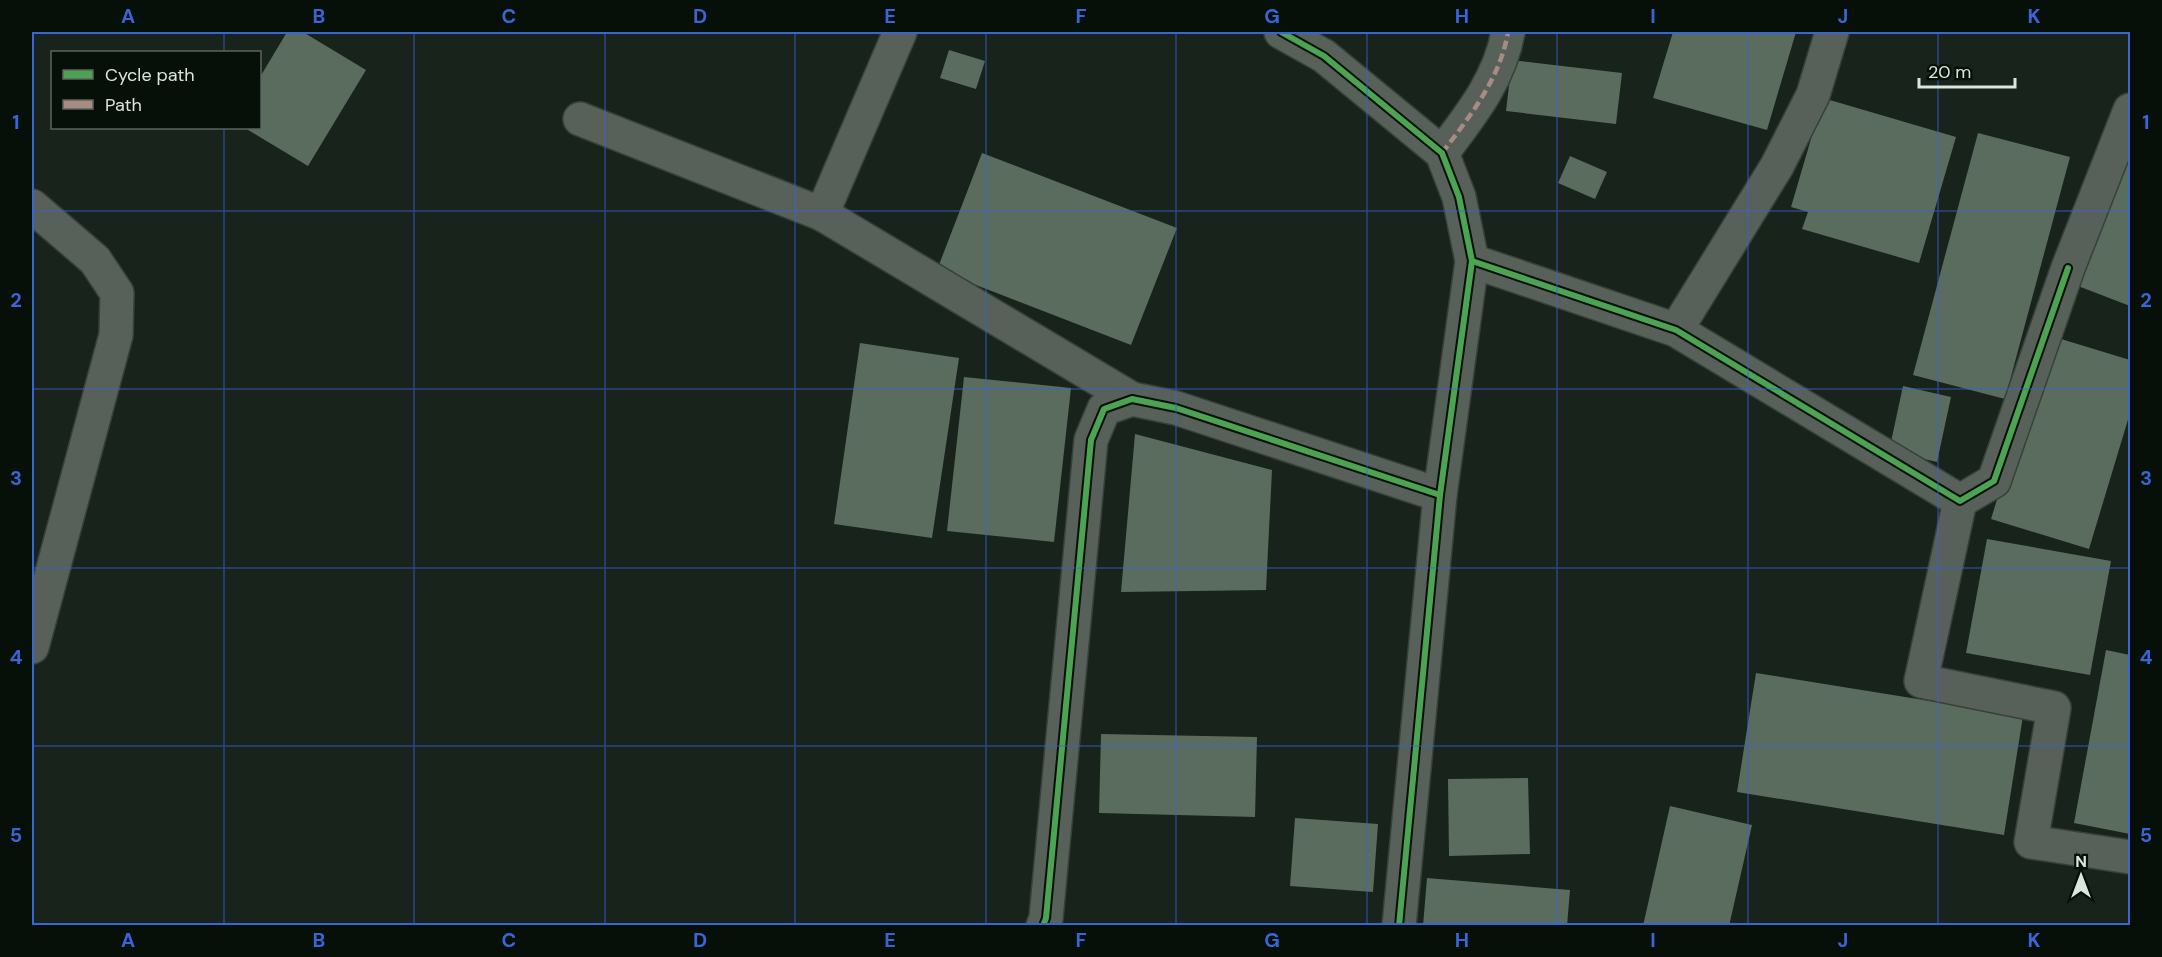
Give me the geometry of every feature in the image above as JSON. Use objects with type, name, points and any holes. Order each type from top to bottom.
[{"type":"street","points":[[822,214],[900,32]]},
{"type":"street","points":[[1281,32],[1324,56],[1442,153],[1459,197],[1472,261],[1440,495],[1399,926]]},
{"type":"street","points":[[1442,153],[1490,86],[1505,52],[1508,32]]},
{"type":"street","points":[[1676,330],[1777,166],[1813,95],[1832,32]]},
{"type":"street","points":[[2130,110],[2068,268],[1994,481],[1960,501],[1921,681],[2054,708],[2031,842],[2130,857]]},
{"type":"street","points":[[580,119],[822,214],[1132,399],[1176,408],[1440,495]]},
{"type":"street","points":[[32,206],[95,260],[117,293],[116,334],[32,646]]},
{"type":"street","points":[[1472,261],[1676,330],[1960,501]]},
{"type":"street","points":[[1043,926],[1047,918],[1091,440],[1104,409],[1132,399]]},
{"type":"building","points":[[287,32],[303,32],[366,70],[308,166],[247,129],[261,129],[261,75]]},
{"type":"building","points":[[1673,32],[1796,32],[1767,130],[1653,98]]},
{"type":"building","points":[[949,50],[985,61],[976,89],[940,78]]},
{"type":"building","points":[[1512,60],[1622,73],[1616,124],[1506,111]]},
{"type":"building","points":[[1823,98],[1956,137],[1919,263],[1802,229],[1808,212],[1791,207]]},
{"type":"building","points":[[1978,133],[2070,157],[2005,399],[1913,375]]},
{"type":"building","points":[[2130,149],[2130,306],[2078,286]]},
{"type":"building","points":[[982,153],[1177,228],[1131,345],[937,270]]},
{"type":"building","points":[[1570,156],[1607,172],[1595,199],[1558,183]]},
{"type":"building","points":[[2048,335],[2130,360],[2130,413],[2089,549],[1991,519]]},
{"type":"building","points":[[860,343],[959,358],[932,538],[834,524]]},
{"type":"building","points":[[964,377],[1071,388],[1054,542],[947,531]]},
{"type":"building","points":[[1903,386],[1951,397],[1937,462],[1889,451]]},
{"type":"building","points":[[1135,434],[1272,470],[1266,590],[1121,592]]},
{"type":"building","points":[[1987,539],[2111,561],[2090,675],[1966,653]]},
{"type":"building","points":[[2106,650],[2130,655],[2130,834],[2074,823]]},
{"type":"building","points":[[1756,673],[2023,716],[2004,835],[1737,792]]},
{"type":"building","points":[[1101,734],[1257,737],[1255,817],[1099,813]]},
{"type":"building","points":[[1528,778],[1530,854],[1449,856],[1448,779]]},
{"type":"building","points":[[1670,806],[1752,825],[1729,926],[1643,926]]},
{"type":"building","points":[[1295,818],[1378,824],[1373,892],[1290,886]]},
{"type":"building","points":[[1427,878],[1570,890],[1567,926],[1423,926]]},
{"type":"marked path","points":[[1442,153],[1473,111],[1491,81],[1508,32]]},
{"type":"cycle path","points":[[1281,32],[1324,56],[1442,153],[1459,197],[1472,261],[1440,495],[1399,926]]},
{"type":"cycle path","points":[[1472,261],[1676,330],[1960,501],[1994,481],[2068,268]]},
{"type":"cycle path","points":[[1043,926],[1046,918],[1091,440],[1104,409],[1132,399],[1176,408],[1440,495]]}]
